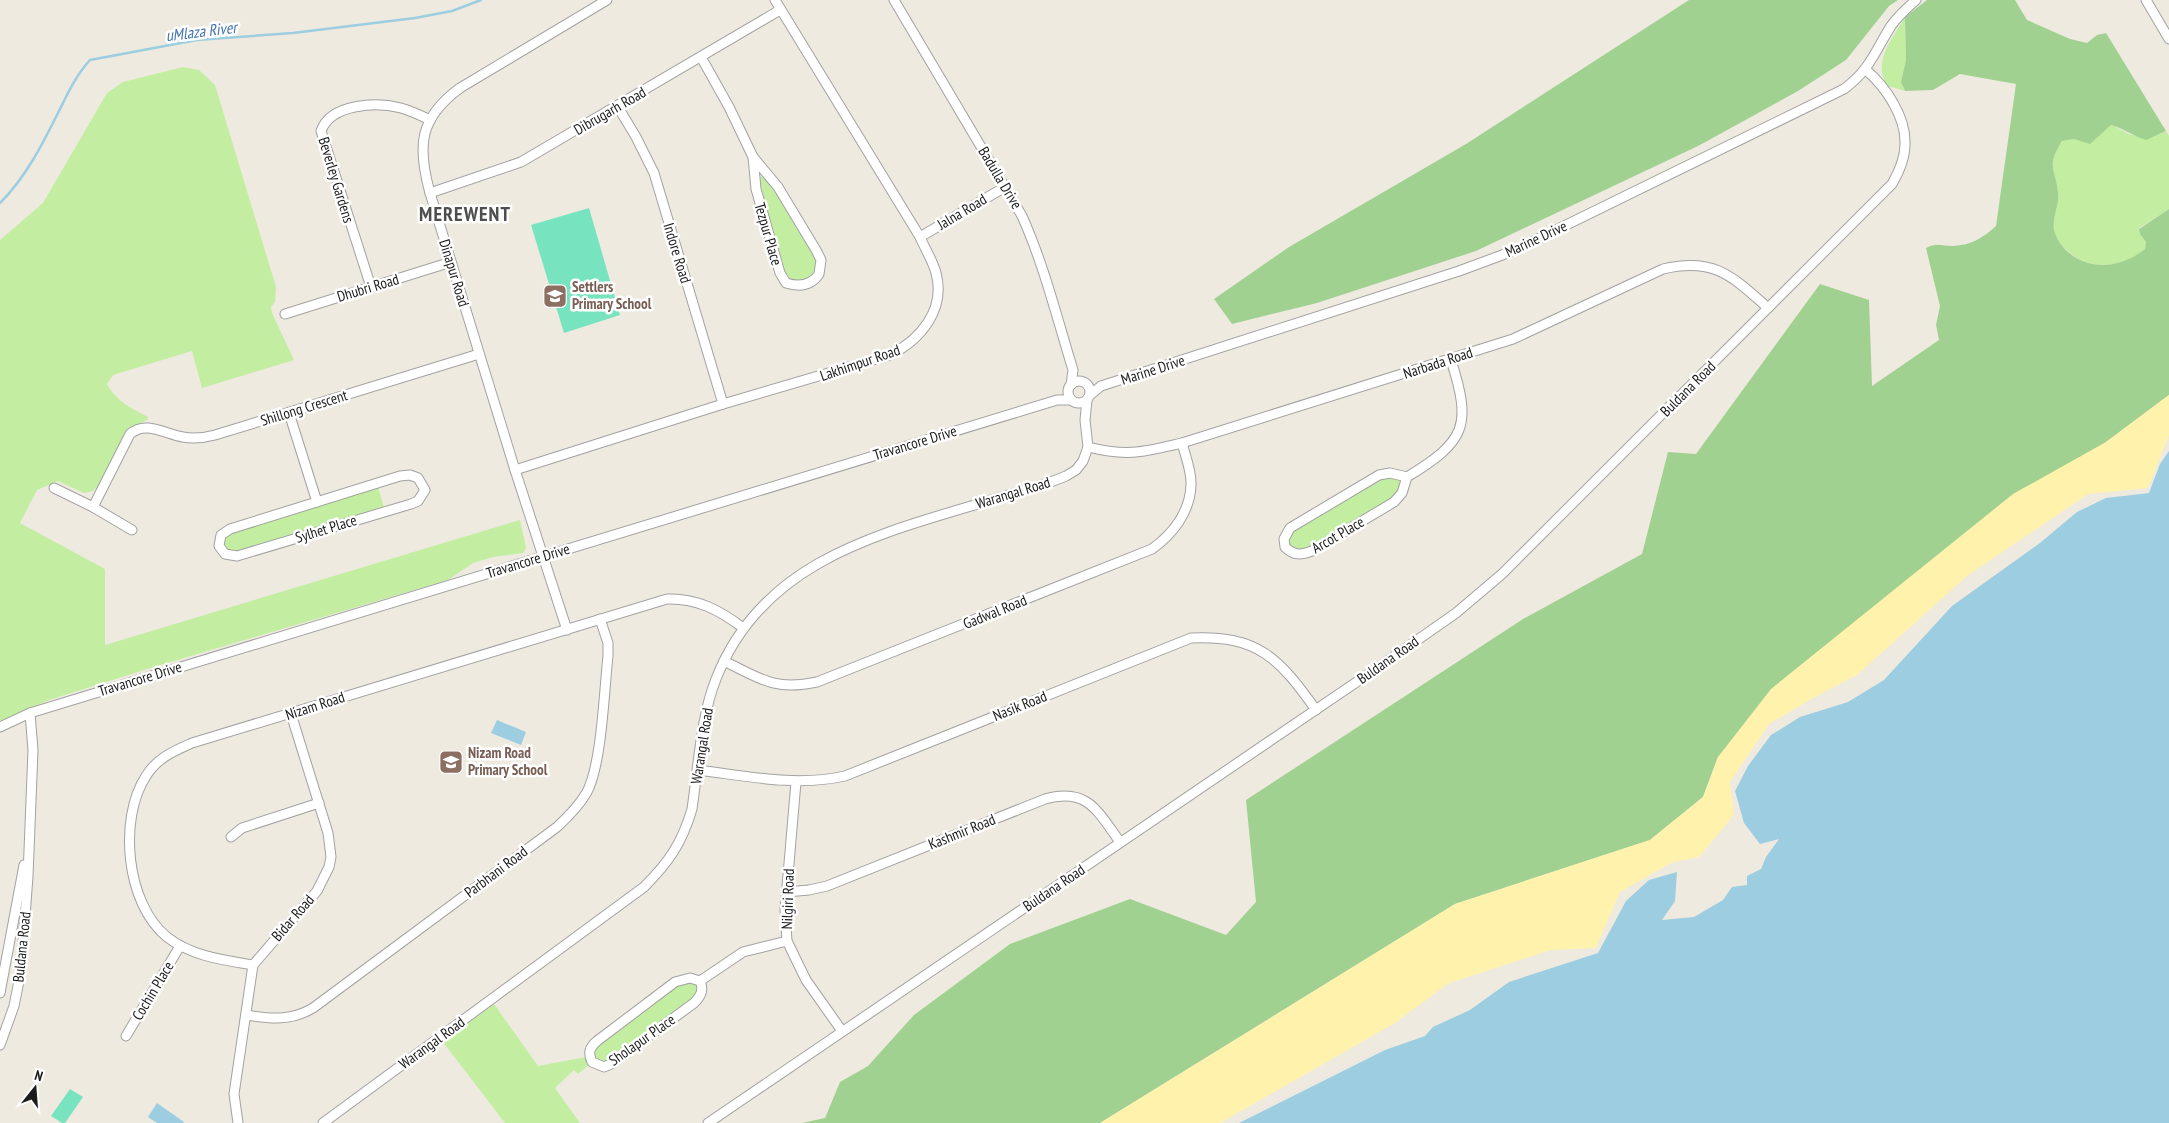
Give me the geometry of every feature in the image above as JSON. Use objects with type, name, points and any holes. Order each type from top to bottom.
[{"type":"street","name":"Dinapur Road","points":[[567,630],[515,470],[422,165],[424,134],[430,120],[445,99],[460,88],[607,0]]},
{"type":"street","name":"Lakhimpur Road","points":[[515,470],[723,404],[890,355],[914,340],[924,329],[937,300],[937,275],[920,237],[775,0]]},
{"type":"street","name":"Badulla Drive","points":[[894,0],[1005,186],[1032,239],[1073,370],[1085,383]]},
{"type":"street","name":"Marine Drive","points":[[1088,397],[1102,386],[1459,272],[1513,251],[1824,99],[1856,80],[1866,70],[1891,26],[1902,12],[1916,0]]},
{"type":"street","points":[[2146,0],[2169,39]]},
{"type":"street","name":"Dibrugarh Road","points":[[430,193],[521,162],[618,107],[780,10]]},
{"type":"street","name":"Tezpur Place","points":[[700,57],[729,107],[753,157],[778,187],[821,260],[820,274],[806,285],[796,286],[786,283],[780,273],[756,189],[753,157]]},
{"type":"street","name":"Buldana Road","points":[[708,1123],[1316,710],[1456,613],[1502,574],[1885,192],[1897,174],[1905,144],[1904,131],[1893,104],[1880,84],[1866,70]]},
{"type":"street","name":"Beverley Gardens","points":[[371,287],[321,131],[326,120],[338,112],[362,107],[387,106],[400,108],[430,120]]},
{"type":"street","name":"Indore Road","points":[[618,107],[654,173],[723,404]]},
{"type":"street","name":"Jalna Road","points":[[920,237],[1005,186]]},
{"type":"street","name":"Dhubri Road","points":[[285,314],[451,262]]},
{"type":"street","name":"Narbada Road","points":[[1088,447],[1108,452],[1129,454],[1182,443],[1513,339],[1663,269],[1680,265],[1700,264],[1717,269],[1735,279],[1768,308]]},
{"type":"street","name":"Shillong Crescent","points":[[93,507],[130,434],[136,429],[143,427],[178,436],[199,438],[289,413],[479,354]]},
{"type":"street","points":[[1407,477],[1438,458],[1448,448],[1460,427],[1463,416],[1463,404],[1451,360]]},
{"type":"street","name":"Badulla Drive","points":[[1070,388],[1073,370]]},
{"type":"street","points":[[1085,420],[1072,401],[1070,388],[1079,382],[1085,383],[1088,397],[1085,420],[1088,447]]},
{"type":"street","name":"Marine Drive","points":[[1085,383],[1102,386]]},
{"type":"street","name":"Travancore Drive","points":[[1057,400],[1070,388]]},
{"type":"street","points":[[1072,401],[1083,403],[1088,397]]},
{"type":"street","name":"Travancore Drive","points":[[0,727],[30,713],[543,556],[1057,400],[1072,401]]},
{"type":"street","name":"Sylhet Place","points":[[289,413],[317,502]]},
{"type":"street","name":"Gadwal Road","points":[[724,661],[759,679],[776,685],[796,686],[817,682],[1152,549],[1175,529],[1188,503],[1192,483],[1182,443]]},
{"type":"street","name":"Warangal Road","points":[[323,1123],[644,887],[671,858],[680,843],[692,810],[709,698],[724,661],[742,628],[762,604],[779,589],[815,564],[832,555],[887,532],[1054,481],[1076,470],[1083,461],[1088,447]]},
{"type":"street","name":"Arcot Place","points":[[1390,473],[1407,477],[1402,493],[1394,502],[1312,551],[1300,555],[1291,553],[1285,547],[1284,539],[1290,528],[1379,475],[1390,473]]},
{"type":"street","name":"Sylhet Place","points":[[400,476],[414,476],[423,484],[425,490],[418,501],[411,504],[237,556],[226,554],[218,546],[221,535],[226,531],[317,502],[400,476]]},
{"type":"street","points":[[54,488],[93,507],[132,530]]},
{"type":"street","name":"Nizam Road","points":[[253,965],[213,958],[180,946],[149,920],[132,872],[133,809],[140,787],[147,775],[160,760],[192,743],[667,599],[684,598],[712,608],[742,628]]},
{"type":"street","name":"Parbhani Road","points":[[246,1015],[267,1018],[292,1018],[313,1008],[571,815],[588,790],[597,755],[608,656],[608,643],[600,619]]},
{"type":"street","name":"Nasik Road","points":[[698,770],[796,782],[831,779],[858,771],[1191,638],[1214,637],[1230,639],[1248,644],[1265,653],[1284,668],[1316,710]]},
{"type":"street","name":"Buldana Road","points":[[0,1045],[14,1006],[21,971],[28,876],[33,750],[30,713]]},
{"type":"street","name":"Bidar Road","points":[[253,965],[317,891],[329,867],[331,847],[292,714]]},
{"type":"street","name":"Nilgiri Road","points":[[796,782],[786,892],[785,927],[787,941],[806,980],[842,1031]]},
{"type":"street","name":"Kashmir Road","points":[[786,892],[827,886],[1059,795],[1071,795],[1090,803],[1120,842]]},
{"type":"street","points":[[231,837],[242,828],[319,803]]},
{"type":"street","name":"Buldana Road","points":[[0,993],[28,845]]},
{"type":"street","points":[[700,981],[743,952],[787,941]]},
{"type":"street","name":"Cochin Place","points":[[126,1036],[180,946]]},
{"type":"street","points":[[238,1123],[234,1094],[253,965]]},
{"type":"street","name":"Sholapur Place","points":[[690,978],[700,981],[702,986],[698,999],[673,1019],[611,1064],[598,1066],[592,1062],[589,1055],[590,1047],[604,1035],[675,982],[690,978]]},
{"type":"green space","points":[[1689,0],[1898,0],[1889,6],[1846,60],[1798,91],[1698,146],[1476,251],[1317,303],[1232,324],[1214,299],[1289,247],[1466,144]]},
{"type":"green space","points":[[1927,0],[2015,0],[2027,20],[2070,39],[2087,43],[2097,35],[2106,33],[2166,131],[2146,140],[2111,125],[2090,144],[2074,139],[2062,141],[2053,162],[2058,197],[2054,230],[2064,248],[2077,258],[2097,265],[2107,265],[2127,260],[2145,249],[2146,242],[2139,229],[2169,209],[2169,395],[2106,442],[1718,757],[1703,797],[1650,840],[1455,904],[1100,1123],[802,1123],[825,1118],[840,1082],[868,1066],[914,1015],[1010,944],[1130,899],[1226,935],[1256,902],[1246,800],[1523,619],[1642,554],[1668,452],[1696,454],[1820,284],[1869,300],[1872,386],[1939,340],[1936,325],[1940,306],[1926,248],[1936,245],[1953,246],[1971,242],[1996,226],[2016,84],[1960,74],[1933,90],[1905,91],[1901,82],[1906,60],[1905,17]]},
{"type":"green space","points":[[1905,17],[1906,60],[1901,82],[1905,91],[1888,86],[1883,77],[1882,68],[1890,42]]},
{"type":"green space","points":[[183,67],[199,70],[215,85],[276,287],[275,302],[271,307],[272,313],[294,360],[202,388],[192,351],[113,375],[107,384],[120,400],[148,417],[147,420],[131,427],[126,432],[98,486],[93,491],[84,493],[58,481],[37,490],[20,523],[105,569],[105,645],[520,520],[526,548],[523,553],[493,557],[473,563],[448,580],[157,666],[49,700],[0,721],[0,240],[43,203],[107,93],[123,82]]},
{"type":"green space","points":[[2111,125],[2129,134],[2138,136],[2153,136],[2166,131],[2169,136],[2169,209],[2139,228],[2140,234],[2146,242],[2145,249],[2127,260],[2107,265],[2097,265],[2078,258],[2069,252],[2056,236],[2054,220],[2058,197],[2053,162],[2062,141],[2074,139],[2090,143]]},
{"type":"green space","points":[[762,176],[772,183],[817,260],[817,272],[806,280],[792,280],[784,271],[758,180]]},
{"type":"green space","points":[[589,208],[620,315],[564,333],[531,225]]},
{"type":"green space","points":[[1385,476],[1399,479],[1401,482],[1397,497],[1301,554],[1287,544],[1290,532]]},
{"type":"green space","points":[[378,487],[384,508],[237,553],[225,548],[224,540],[228,534]]},
{"type":"green space","points":[[687,982],[696,985],[699,989],[696,997],[605,1065],[593,1061],[594,1047],[673,988]]},
{"type":"green space","points":[[494,1004],[538,1066],[586,1057],[590,1064],[578,1074],[574,1070],[555,1088],[580,1123],[505,1123],[443,1042]]},
{"type":"green space","points":[[70,1089],[83,1097],[65,1123],[62,1123],[51,1116]]},
{"type":"sand","points":[[2169,395],[2169,435],[2148,488],[2088,494],[1967,576],[1857,675],[1769,724],[1730,782],[1734,815],[1699,857],[1673,862],[1620,892],[1596,948],[1551,950],[1449,983],[1395,1023],[1220,1123],[1100,1123],[1455,904],[1650,840],[1703,797],[1718,757],[1771,689],[2013,494],[2106,442]]},
{"type":"water","points":[[2169,451],[2169,1123],[1239,1123],[1385,1050],[1425,1036],[1433,1027],[1470,1010],[1509,982],[1598,953],[1626,901],[1649,880],[1677,872],[1675,901],[1662,920],[1694,917],[1723,900],[1732,887],[1747,885],[1747,876],[1761,869],[1766,857],[1779,839],[1760,844],[1744,823],[1735,791],[1748,766],[1771,735],[1800,717],[1848,702],[1884,680],[1952,606],[2040,543],[2077,512],[2106,498],[2149,493],[2160,464]]},
{"type":"water","points":[[497,720],[526,732],[521,745],[491,733]]},
{"type":"water","points":[[157,1103],[184,1122],[157,1123],[148,1117]]},
{"type":"waterway","name":"uMlaza River","points":[[0,203],[33,160],[72,85],[90,60],[197,40],[293,33],[415,18],[452,11],[481,0]]},
{"type":"place","name":"Settlers Primary School","points":[[555,296]]},
{"type":"place","name":"Nizam Road Primary School","points":[[451,762]]},
{"type":"district","name":"MEREWENT","points":[[465,214]]}]
